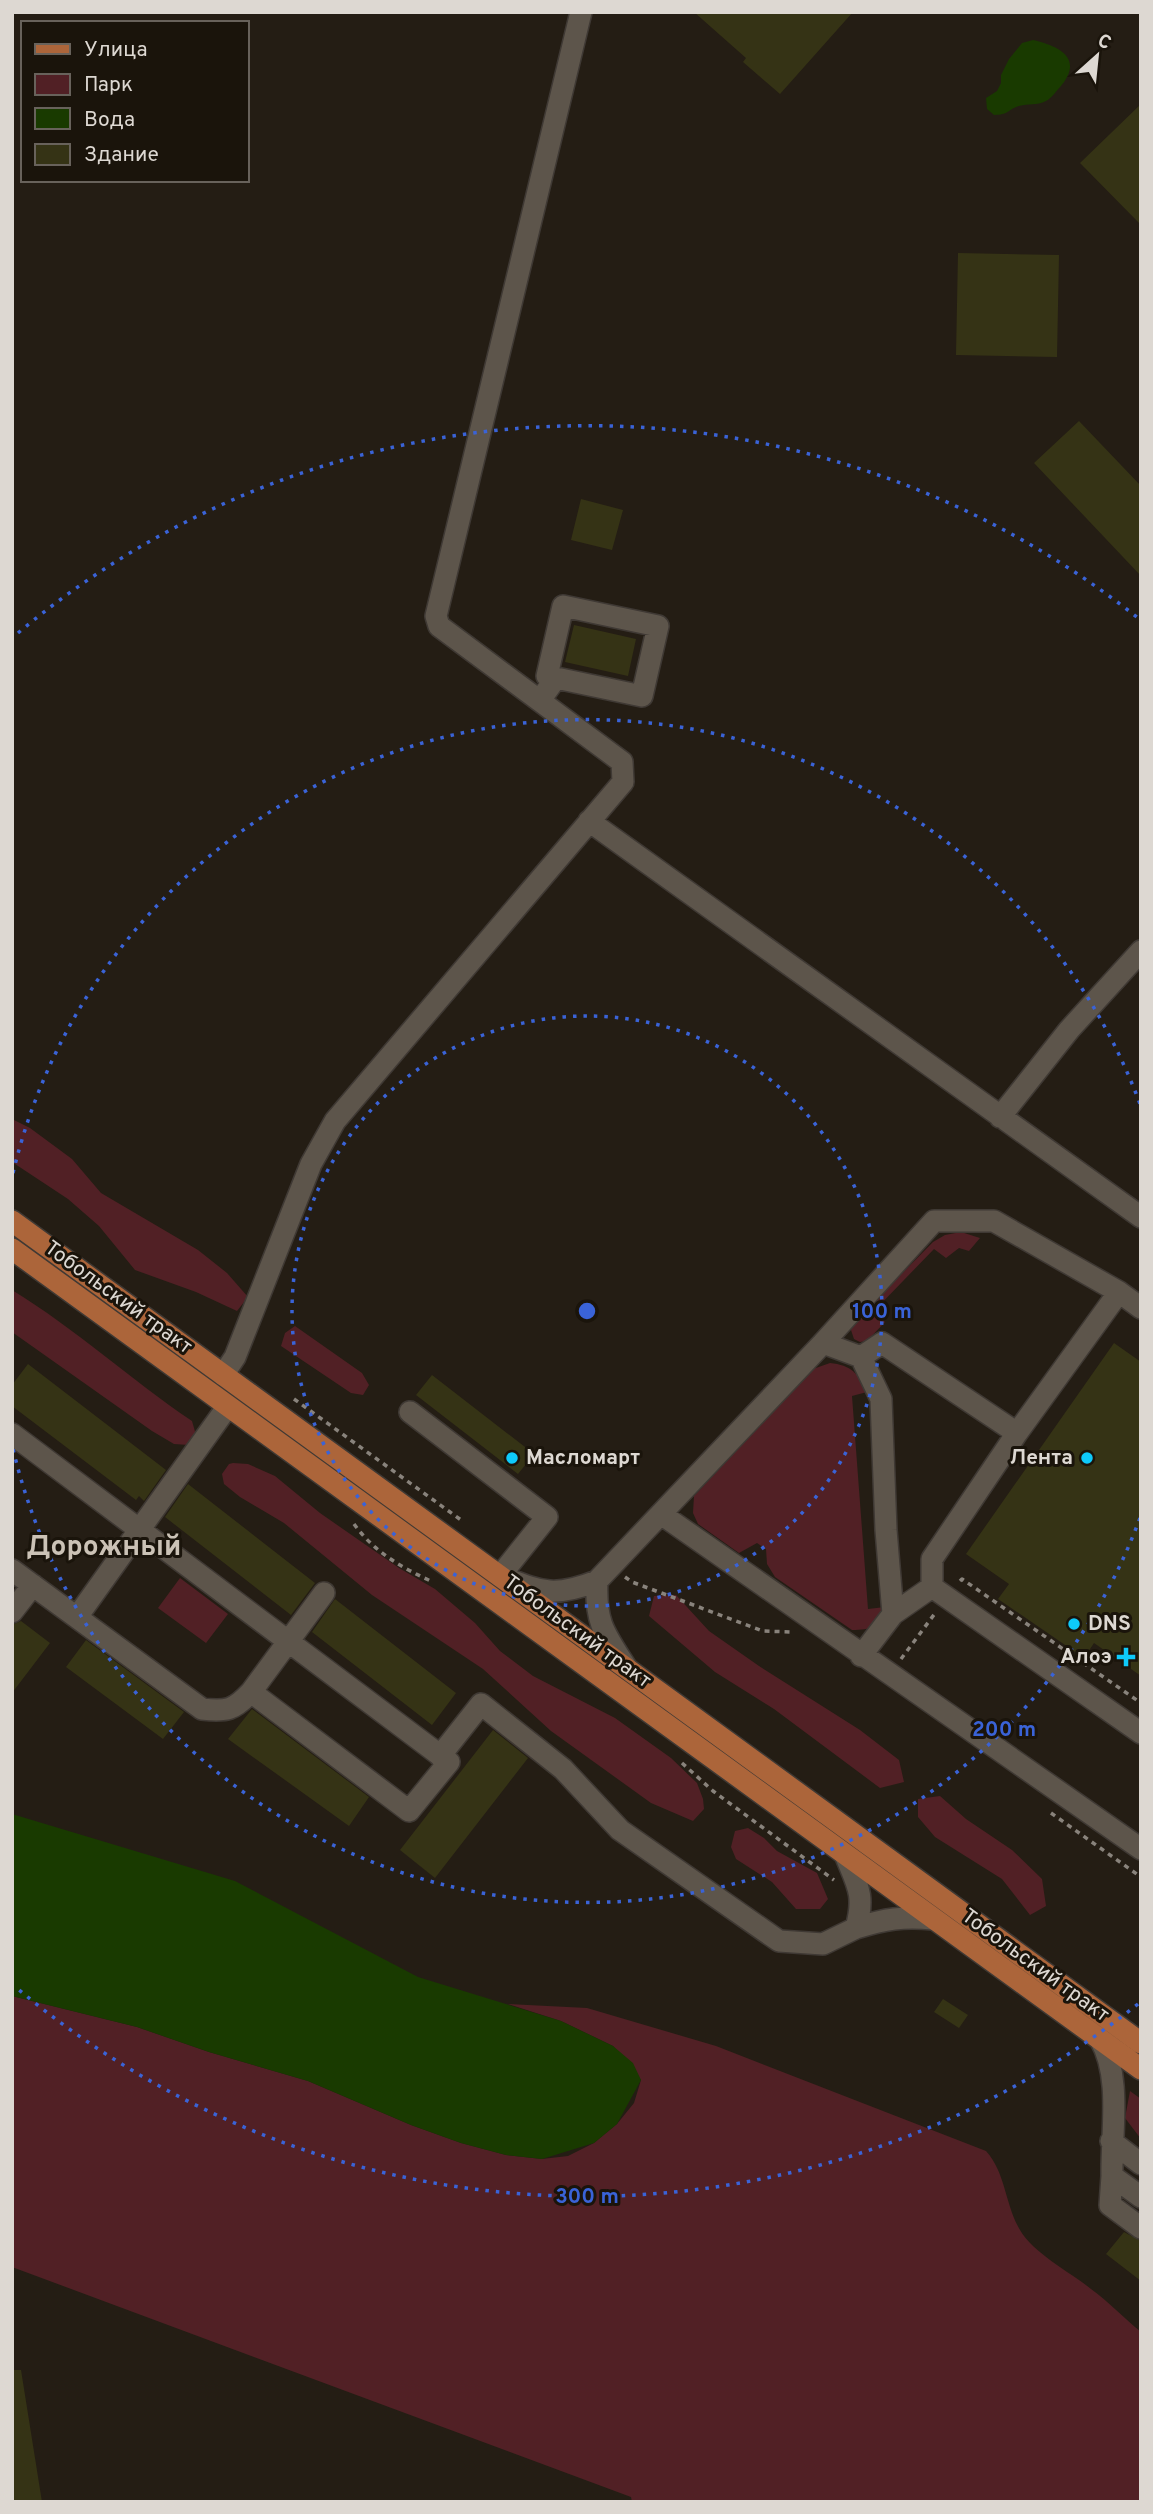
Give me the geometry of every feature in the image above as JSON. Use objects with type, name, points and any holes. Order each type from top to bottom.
[{"type":"main road","name":"Тобольский тракт","points":[[12,1221],[1141,2043]]},
{"type":"main road","name":"Тобольский тракт","points":[[12,1249],[1141,2069]]},
{"type":"street","points":[[223,1375],[235,1357],[324,1137],[623,782],[622,762],[439,626],[436,616],[581,12]]},
{"type":"street","points":[[563,606],[658,626],[642,696],[556,678],[547,676],[563,606]]},
{"type":"street","points":[[540,701],[556,678]]},
{"type":"street","points":[[589,821],[1141,1217]]},
{"type":"street","points":[[1000,1117],[1069,1030],[1141,951]]},
{"type":"street","points":[[410,1412],[547,1517],[500,1576],[543,1592],[574,1590],[597,1581],[823,1343],[934,1221],[994,1221],[1119,1292],[1141,1308]]},
{"type":"street","points":[[932,1587],[932,1559],[1017,1433],[1119,1292]]},
{"type":"street","points":[[823,1343],[861,1357],[881,1399],[886,1530],[893,1614]]},
{"type":"street","points":[[861,1357],[882,1343],[1017,1433]]},
{"type":"street","points":[[77,1617],[228,1406]]},
{"type":"street","points":[[12,1434],[449,1762],[409,1811],[251,1692]]},
{"type":"street","points":[[661,1514],[1141,1849]]},
{"type":"street","points":[[12,1570],[202,1709],[228,1710],[240,1703],[324,1593]]},
{"type":"street","points":[[597,1581],[596,1608],[605,1634],[626,1667]]},
{"type":"street","points":[[12,1612],[33,1584]]},
{"type":"street","points":[[861,1656],[893,1614],[932,1587]]},
{"type":"street","points":[[932,1587],[1141,1733]]},
{"type":"street","points":[[440,1756],[481,1704],[563,1769],[620,1830],[779,1941],[823,1944],[856,1928],[887,1919],[908,1916],[933,1919]]},
{"type":"street","points":[[846,1857],[859,1889],[862,1908],[856,1928]]},
{"type":"street","points":[[1100,2039],[1107,2052],[1113,2075],[1110,2205],[1141,2228]]},
{"type":"street","points":[[1111,2141],[1141,2164]]},
{"type":"street","points":[[1112,2176],[1141,2197]]},
{"type":"green space","points":[[12,1119],[30,1128],[72,1159],[101,1193],[198,1250],[227,1273],[248,1297],[237,1311],[196,1292],[135,1270],[99,1226],[68,1199],[12,1162]]},
{"type":"green space","points":[[961,1232],[980,1238],[969,1251],[959,1248],[946,1258],[934,1249],[874,1311],[885,1322],[867,1341],[854,1339],[851,1330],[855,1321],[933,1242],[945,1235]]},
{"type":"green space","points":[[12,1290],[59,1321],[192,1421],[196,1435],[189,1445],[174,1444],[152,1431],[12,1332]]},
{"type":"green space","points":[[295,1326],[362,1373],[369,1385],[363,1395],[351,1393],[281,1346],[285,1333]]},
{"type":"green space","points":[[830,1363],[844,1366],[853,1372],[867,1392],[852,1396],[868,1609],[885,1607],[877,1623],[864,1629],[852,1630],[775,1577],[767,1564],[766,1549],[757,1543],[739,1553],[698,1524],[693,1513],[694,1496],[813,1369]]},
{"type":"green space","points":[[229,1464],[248,1464],[275,1476],[320,1513],[399,1568],[435,1589],[475,1623],[500,1651],[533,1676],[615,1718],[671,1758],[697,1783],[704,1809],[693,1821],[651,1803],[551,1731],[483,1669],[372,1595],[284,1523],[240,1497],[224,1484],[222,1474]]},
{"type":"green space","points":[[180,1578],[228,1614],[206,1643],[158,1608]]},
{"type":"green space","points":[[676,1595],[709,1631],[860,1730],[899,1760],[904,1782],[880,1788],[774,1709],[715,1672],[649,1616],[654,1596]]},
{"type":"green space","points":[[940,1796],[966,1819],[1012,1850],[1042,1879],[1046,1906],[1030,1915],[1002,1879],[935,1837],[918,1817],[918,1799]]},
{"type":"green space","points":[[748,1828],[764,1838],[777,1851],[817,1873],[828,1899],[820,1909],[796,1909],[772,1882],[736,1859],[731,1847],[735,1831]]},
{"type":"green space","points":[[12,1996],[137,2027],[209,2052],[308,2081],[411,2125],[461,2143],[506,2155],[542,2159],[568,2156],[594,2143],[617,2124],[634,2103],[641,2080],[613,2046],[561,2021],[508,2004],[587,2008],[716,2046],[986,2151],[998,2169],[1015,2220],[1026,2238],[1043,2254],[1098,2294],[1141,2332],[1141,2502],[632,2502],[631,2497],[12,2267]]},
{"type":"green space","points":[[1130,2091],[1141,2099],[1141,2139],[1125,2118]]},
{"type":"water","points":[[1033,40],[1052,46],[1065,55],[1070,68],[1067,76],[1046,101],[1019,106],[994,115],[987,109],[986,98],[997,91],[1009,59],[1022,43]]},
{"type":"water","points":[[12,1814],[235,1881],[418,1977],[561,2021],[613,2046],[633,2063],[641,2080],[617,2124],[594,2143],[542,2159],[506,2155],[461,2143],[411,2125],[308,2081],[209,2052],[137,2027],[12,1996]]},
{"type":"building","points":[[694,12],[853,12],[780,94],[743,62],[746,58]]},
{"type":"building","points":[[1141,104],[1141,225],[1080,163]]},
{"type":"building","points":[[958,253],[1059,255],[1057,357],[956,355]]},
{"type":"building","points":[[1079,421],[1141,486],[1141,576],[1034,463]]},
{"type":"building","points":[[581,499],[623,510],[612,550],[571,540]]},
{"type":"building","points":[[574,625],[636,639],[628,676],[565,662]]},
{"type":"building","name":"Лента","points":[[1114,1343],[1141,1362],[1141,1676],[1094,1643],[1084,1658],[998,1599],[1009,1584],[966,1554]]},
{"type":"building","points":[[28,1364],[166,1470],[144,1501],[139,1496],[136,1500],[12,1406],[12,1385]]},
{"type":"building","points":[[432,1375],[534,1454],[518,1474],[416,1395]]},
{"type":"building","points":[[188,1484],[315,1583],[291,1615],[165,1517]]},
{"type":"building","points":[[335,1599],[456,1693],[432,1725],[312,1632]]},
{"type":"building","points":[[21,1621],[50,1643],[12,1693],[12,1625]]},
{"type":"building","points":[[86,1640],[184,1712],[163,1739],[66,1667]]},
{"type":"building","points":[[252,1709],[369,1797],[349,1826],[228,1739]]},
{"type":"building","points":[[493,1730],[528,1758],[435,1878],[400,1850]]},
{"type":"building","points":[[943,1999],[968,2015],[959,2028],[934,2012]]},
{"type":"building","points":[[1124,2232],[1141,2241],[1141,2281],[1106,2254]]},
{"type":"building","points":[[12,2370],[21,2370],[42,2502],[12,2502]]},
{"type":"place","name":"Масломарт","points":[[512,1458]]},
{"type":"place","name":"Лента","points":[[1087,1458]]},
{"type":"place","name":"DNS","points":[[1074,1624]]},
{"type":"place","name":"Алоэ","points":[[1126,1657]]},
{"type":"district","name":"Дорожный","points":[[104,1548]]}]
